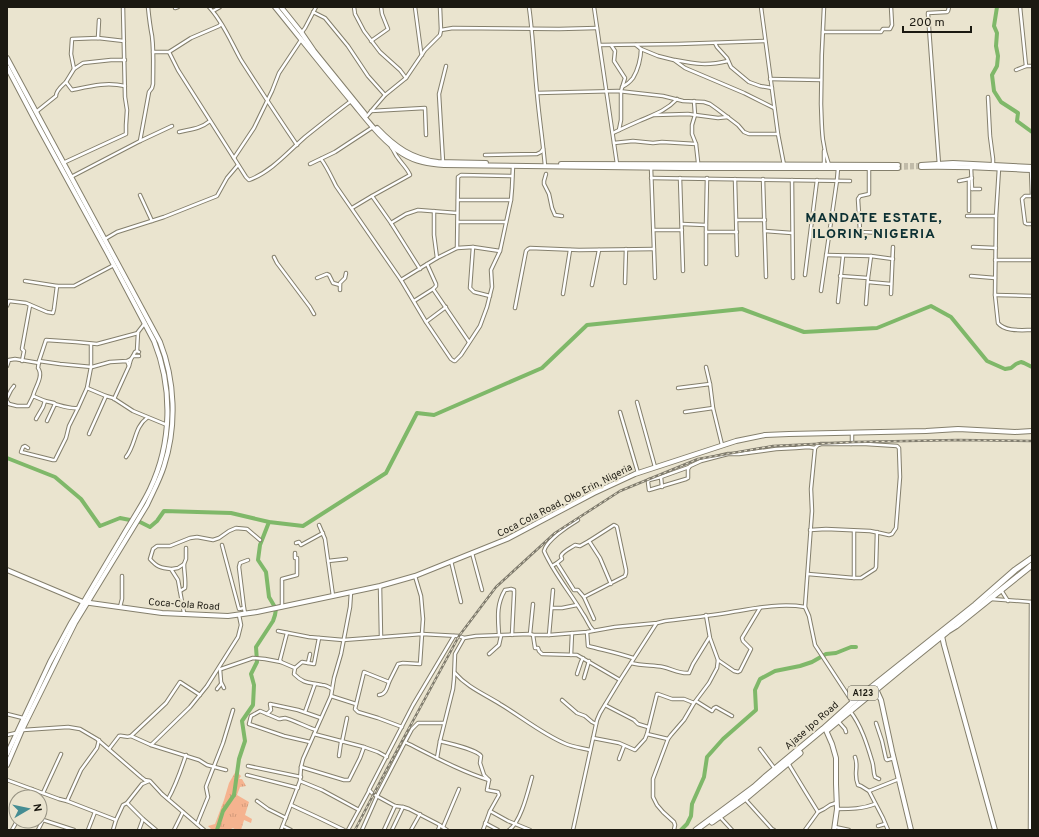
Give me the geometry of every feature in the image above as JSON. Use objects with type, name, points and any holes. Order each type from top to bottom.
[{"type":"highway","name":"Ajase Ipo Road","points":[[696,830],[744,799],[788,763],[854,704],[975,605],[1015,570],[1032,558]]},
{"type":"highway","name":"Ajase Ipo Road","points":[[701,830],[719,817],[775,769],[838,721],[854,704],[876,689],[1032,564]]},
{"type":"main road","points":[[275,7],[301,32],[314,51],[367,116],[394,144],[408,154],[425,160],[444,162],[651,167],[769,168],[784,166]]},
{"type":"main road","points":[[281,7],[285,16],[301,40],[351,101],[389,144],[416,161],[428,164],[444,165],[513,166],[617,164],[824,166],[838,168],[898,166],[824,166]]},
{"type":"main road","points":[[7,58],[160,342],[166,361],[173,405],[172,430],[168,452],[159,479],[147,505],[58,645],[7,754]]},
{"type":"main road","points":[[7,67],[145,323],[158,350],[164,371],[168,416],[163,451],[150,490],[119,547]]},
{"type":"main road","points":[[921,166],[953,163],[1032,169]]},
{"type":"main road","points":[[939,165],[1032,169]]},
{"type":"main road","name":"Coca Cola Road, Oko Erin, Nigeria","points":[[280,608],[380,586],[415,576],[507,539],[599,491],[638,473],[745,438],[765,435],[852,432],[958,430],[1015,432],[1032,431]]},
{"type":"main road","points":[[7,570],[85,603]]},
{"type":"main road","points":[[7,765],[22,730],[85,603]]},
{"type":"main road","name":"Coca-Cola Road","points":[[85,603],[162,613],[228,616],[280,608]]},
{"type":"main road","points":[[942,636],[993,830]]},
{"type":"main road","points":[[937,640],[943,647],[993,830]]},
{"type":"main road","points":[[876,689],[881,700],[910,830]]},
{"type":"main road","points":[[825,730],[832,752],[836,774],[837,809],[835,828]]},
{"type":"street","points":[[64,163],[126,134],[128,110],[125,97],[123,7]]},
{"type":"street","points":[[140,141],[149,92],[153,84],[152,36],[148,7]]},
{"type":"street","points":[[175,7],[178,7]]},
{"type":"street","points":[[209,7],[240,58],[297,145]]},
{"type":"street","points":[[213,12],[220,7]]},
{"type":"street","points":[[301,32],[305,28],[316,7]]},
{"type":"street","points":[[354,7],[355,14],[371,41],[385,58],[400,70],[406,78]]},
{"type":"street","points":[[371,41],[388,29],[381,7]]},
{"type":"street","points":[[415,7],[422,55]]},
{"type":"street","points":[[367,116],[385,95],[406,78],[426,50],[439,37],[441,30],[440,7]]},
{"type":"street","points":[[529,7],[545,165]]},
{"type":"street","points":[[594,7],[617,164]]},
{"type":"street","points":[[761,7],[774,109],[784,166]]},
{"type":"street","points":[[824,7],[821,80],[824,166]]},
{"type":"street","points":[[823,32],[881,32],[883,29],[890,29],[892,25],[891,7]]},
{"type":"street","points":[[939,165],[928,13],[947,12],[949,7]]},
{"type":"street","points":[[1020,7],[1026,66]]},
{"type":"street","points":[[313,12],[325,18],[339,34],[368,76],[385,95]]},
{"type":"street","points":[[98,38],[99,20]]},
{"type":"street","points":[[153,52],[169,52],[191,38],[220,25]]},
{"type":"street","points":[[441,30],[452,28],[597,28]]},
{"type":"street","points":[[74,69],[71,54],[72,40],[98,38],[124,41]]},
{"type":"street","points":[[234,158],[254,128],[279,73],[301,40]]},
{"type":"street","points":[[600,45],[765,41]]},
{"type":"street","points":[[715,43],[727,58],[731,68],[749,82],[772,88]]},
{"type":"street","points":[[611,45],[615,51],[614,61],[625,78],[622,87],[621,120],[619,130]]},
{"type":"street","points":[[636,45],[641,49],[658,56],[674,60],[698,64],[716,64],[728,61]]},
{"type":"street","points":[[622,87],[632,80],[635,74],[641,49]]},
{"type":"street","points":[[169,52],[178,70],[238,165],[248,179],[251,180],[268,169],[311,132],[351,101]]},
{"type":"street","points":[[36,112],[56,96],[57,91],[66,82],[74,69],[83,63],[125,60]]},
{"type":"street","points":[[674,60],[685,68],[744,93],[774,109]]},
{"type":"street","points":[[444,162],[439,97],[446,66]]},
{"type":"street","points":[[1016,70],[1026,66],[1032,66]]},
{"type":"street","points":[[770,79],[821,80]]},
{"type":"street","points":[[66,82],[72,90],[96,85],[115,84],[125,86]]},
{"type":"street","points":[[537,93],[622,91],[663,96],[684,101],[694,101],[710,104],[728,117],[744,132],[749,134],[778,134]]},
{"type":"street","points":[[988,98],[993,165]]},
{"type":"street","points":[[613,133],[639,120],[654,115],[670,106],[678,99]]},
{"type":"street","points":[[694,101],[695,115],[692,125],[692,134],[696,144],[698,162]]},
{"type":"street","points":[[371,111],[425,108],[426,134]]},
{"type":"street","points":[[654,115],[688,114],[718,118],[728,117]]},
{"type":"street","points":[[179,132],[204,126],[210,121]]},
{"type":"street","points":[[71,177],[172,126]]},
{"type":"street","points":[[310,164],[335,152],[374,127]]},
{"type":"street","points":[[614,143],[633,141],[696,144]]},
{"type":"street","points":[[352,208],[410,175],[408,170],[397,158],[389,144]]},
{"type":"street","points":[[824,148],[829,165]]},
{"type":"street","points":[[485,155],[537,154],[543,149]]},
{"type":"street","points":[[321,159],[329,170],[330,176],[336,186],[401,280],[448,355],[454,361],[456,361],[461,355],[483,320],[488,307],[492,287],[491,270],[500,251],[511,200],[513,166]]},
{"type":"street","points":[[105,239],[117,232],[152,221],[217,196],[227,178],[238,165]]},
{"type":"street","points":[[651,167],[655,278]]},
{"type":"street","points":[[969,211],[972,178],[971,167]]},
{"type":"street","points":[[821,291],[838,168]]},
{"type":"street","points":[[869,168],[869,194],[859,197],[859,229],[862,232],[885,233]]},
{"type":"street","points":[[999,168],[995,260],[995,295],[998,323],[1000,326],[1012,329],[1032,330]]},
{"type":"street","points":[[1032,169],[1032,196],[1025,196],[1022,198],[1025,223],[1032,224]]},
{"type":"street","points":[[546,174],[544,184],[551,198],[555,215],[562,216]]},
{"type":"street","points":[[458,248],[458,177],[512,176]]},
{"type":"street","points":[[652,178],[850,181]]},
{"type":"street","points":[[680,178],[684,271]]},
{"type":"street","points":[[706,264],[707,178]]},
{"type":"street","points":[[958,181],[972,178]]},
{"type":"street","points":[[735,179],[737,255]]},
{"type":"street","points":[[763,179],[766,277]]},
{"type":"street","points":[[969,179],[971,189]]},
{"type":"street","points":[[792,180],[792,278]]},
{"type":"street","points":[[805,275],[817,180]]},
{"type":"street","points":[[971,189],[980,189]]},
{"type":"street","points":[[140,195],[152,221]]},
{"type":"street","points":[[372,196],[420,269]]},
{"type":"street","points":[[458,200],[511,200]]},
{"type":"street","points":[[391,223],[406,214],[418,210],[457,213]]},
{"type":"street","points":[[434,211],[434,235],[437,258]]},
{"type":"street","points":[[967,216],[996,216]]},
{"type":"street","points":[[736,220],[765,220]]},
{"type":"street","points":[[458,222],[506,222]]},
{"type":"street","points":[[682,224],[706,225]]},
{"type":"street","points":[[654,230],[682,230]]},
{"type":"street","points":[[765,231],[792,233]]},
{"type":"street","points":[[706,232],[737,232]]},
{"type":"street","points":[[891,294],[893,246]]},
{"type":"street","points":[[401,280],[437,258],[458,248],[473,247],[500,251]]},
{"type":"street","points":[[473,247],[470,288],[474,292],[490,296]]},
{"type":"street","points":[[973,247],[996,248]]},
{"type":"street","points":[[515,308],[528,249],[530,248],[570,250],[654,249]]},
{"type":"street","points":[[625,283],[626,249]]},
{"type":"street","points":[[563,294],[570,250]]},
{"type":"street","points":[[592,285],[599,250]]},
{"type":"street","points":[[826,255],[871,256],[892,259]]},
{"type":"street","points":[[838,302],[843,256]]},
{"type":"street","points":[[866,304],[871,256]]},
{"type":"street","points":[[274,257],[314,314]]},
{"type":"street","points":[[995,260],[1032,260]]},
{"type":"street","points":[[414,301],[436,286],[427,264]]},
{"type":"street","points":[[26,281],[57,286],[74,286],[114,265]]},
{"type":"street","points":[[340,290],[340,283],[346,273]]},
{"type":"street","points":[[318,278],[327,274],[333,283],[340,285]]},
{"type":"street","points":[[840,276],[868,278]]},
{"type":"street","points":[[971,276],[995,278]]},
{"type":"street","points":[[868,282],[891,284]]},
{"type":"street","points":[[7,306],[9,301],[26,303],[53,313],[57,286]]},
{"type":"street","points":[[433,288],[469,342]]},
{"type":"street","points":[[995,295],[1032,296]]},
{"type":"street","points":[[22,361],[24,351],[22,349],[30,305]]},
{"type":"street","points":[[426,322],[446,307]]},
{"type":"street","points":[[114,399],[129,362],[133,356],[138,353],[138,333],[140,328],[145,323]]},
{"type":"street","points":[[8,402],[18,406],[28,406],[41,374],[38,368],[46,340],[97,344],[138,333]]},
{"type":"street","points":[[28,448],[25,446],[23,447],[21,452],[55,460],[87,388],[91,367],[91,344]]},
{"type":"street","points":[[7,366],[9,360],[15,359],[22,361],[91,367],[110,362],[129,362]]},
{"type":"street","points":[[706,367],[713,408],[722,445]]},
{"type":"street","points":[[678,388],[710,384]]},
{"type":"street","points":[[7,398],[14,386]]},
{"type":"street","points":[[87,388],[114,399],[147,418],[167,425]]},
{"type":"street","points":[[33,396],[68,408],[78,408]]},
{"type":"street","points":[[89,434],[106,396]]},
{"type":"street","points":[[36,419],[45,401]]},
{"type":"street","points":[[637,402],[655,467]]},
{"type":"street","points":[[47,421],[55,404]]},
{"type":"street","points":[[685,412],[713,408]]},
{"type":"street","points":[[620,412],[638,473]]},
{"type":"street","points":[[126,457],[130,451],[139,426],[147,418]]},
{"type":"street","points":[[851,444],[852,432]]},
{"type":"street","points":[[690,466],[688,469],[687,479],[649,490],[649,480],[688,468],[690,466],[701,461],[728,454],[786,448],[815,448],[821,444],[866,444],[897,446],[899,448],[900,477],[896,528],[892,534],[889,535],[877,532],[826,529],[810,530]]},
{"type":"street","points":[[815,448],[811,489],[812,511],[806,607],[815,645],[854,704]]},
{"type":"street","points":[[661,476],[662,487]]},
{"type":"street","points":[[578,520],[561,530],[545,547],[544,552],[593,630]]},
{"type":"street","points":[[319,525],[325,539],[333,597]]},
{"type":"street","points":[[552,566],[562,559],[562,554],[575,545],[580,546],[612,526],[616,526],[626,573],[624,576],[611,584],[584,597]]},
{"type":"street","points":[[184,564],[178,568],[172,569],[155,565],[150,559],[152,549],[158,546],[170,546],[197,537],[213,540],[220,538],[229,530],[236,528],[247,529],[260,540]]},
{"type":"street","points":[[854,531],[854,578]]},
{"type":"street","points":[[808,574],[861,578],[876,567],[877,532]]},
{"type":"street","points":[[296,543],[299,542],[301,545],[323,534]]},
{"type":"street","points":[[589,541],[600,558],[611,584]]},
{"type":"street","points":[[222,545],[239,609],[244,608]]},
{"type":"street","points":[[180,591],[185,588],[186,583],[184,575],[186,548]]},
{"type":"street","points":[[280,608],[282,579],[297,575],[297,558],[295,558],[295,553]]},
{"type":"street","points":[[472,553],[482,590]]},
{"type":"street","points":[[328,561],[346,559]]},
{"type":"street","points":[[245,614],[238,567],[240,563],[248,560]]},
{"type":"street","points":[[451,561],[461,602]]},
{"type":"street","points":[[557,563],[574,590],[578,590],[584,597],[594,619]]},
{"type":"street","points":[[172,569],[178,580],[184,614]]},
{"type":"street","points":[[120,607],[122,599],[122,576]]},
{"type":"street","points":[[379,695],[383,695],[398,664],[420,664],[423,630],[422,604],[415,576]]},
{"type":"street","points":[[380,586],[381,637]]},
{"type":"street","points":[[490,654],[499,645],[500,636],[498,616],[500,599],[505,590],[511,589],[514,590],[512,635]]},
{"type":"street","points":[[549,635],[553,590]]},
{"type":"street","points":[[1001,590],[1008,601]]},
{"type":"street","points":[[281,830],[298,788],[301,777],[301,767],[310,742],[331,696],[334,678],[341,654],[352,592]]},
{"type":"street","points":[[990,599],[1031,602],[1030,830]]},
{"type":"street","points":[[534,604],[531,635],[535,648],[538,648],[542,654],[577,655],[620,680]]},
{"type":"street","points":[[552,608],[577,605]]},
{"type":"street","points":[[278,631],[319,638],[343,640],[400,637],[422,634],[460,636],[464,638],[476,636],[549,635],[587,632],[760,608],[783,606],[806,607]]},
{"type":"street","points":[[718,660],[734,671],[740,671],[751,649],[742,638],[760,608]]},
{"type":"street","points":[[151,745],[200,695],[219,669],[238,637],[241,625],[239,615]]},
{"type":"street","points":[[674,830],[674,822],[657,805],[653,797],[654,779],[668,739],[684,720],[717,668],[718,660],[710,638],[706,615]]},
{"type":"street","points":[[573,830],[596,724],[600,713],[633,658],[657,623]]},
{"type":"street","points":[[587,632],[588,646],[633,658]]},
{"type":"street","points":[[281,662],[280,660],[287,633]]},
{"type":"street","points":[[571,655],[572,633]]},
{"type":"street","points":[[348,830],[402,727],[454,636]]},
{"type":"street","points":[[319,638],[315,663],[300,663],[295,668],[294,674],[304,682],[323,685],[332,689]]},
{"type":"street","points":[[437,758],[454,679],[455,654],[464,638]]},
{"type":"street","points":[[631,662],[637,665],[662,667],[684,674],[689,673],[699,654],[710,638]]},
{"type":"street","points":[[308,663],[310,654]]},
{"type":"street","points":[[219,669],[253,658],[281,662],[295,668]]},
{"type":"street","points":[[578,674],[583,658]]},
{"type":"street","points":[[584,678],[589,662]]},
{"type":"street","points":[[219,669],[224,688]]},
{"type":"street","points":[[389,682],[364,672],[355,709],[358,712],[402,727]]},
{"type":"street","points":[[455,673],[467,684],[551,737],[566,744],[590,750]]},
{"type":"street","points":[[454,679],[459,678]]},
{"type":"street","points":[[131,736],[166,704],[180,682],[200,695]]},
{"type":"street","points":[[217,689],[222,683]]},
{"type":"street","points":[[305,712],[315,684]]},
{"type":"street","points":[[593,738],[619,743],[635,750],[645,739],[647,734],[657,694],[672,699],[684,699],[695,702],[712,711],[716,707],[732,716]]},
{"type":"street","points":[[331,696],[356,704]]},
{"type":"street","points":[[562,700],[577,713],[585,716],[596,724]]},
{"type":"street","points":[[267,714],[271,710],[270,704],[305,712],[321,718]]},
{"type":"street","points":[[605,704],[634,720],[638,724],[648,727]]},
{"type":"street","points":[[197,824],[208,797],[207,784],[223,743],[233,710]]},
{"type":"street","points":[[850,710],[857,720],[865,740],[872,762],[874,777],[879,779]]},
{"type":"street","points":[[310,742],[284,736],[250,724],[251,716],[260,711],[316,730]]},
{"type":"street","points":[[7,714],[24,718]]},
{"type":"street","points":[[338,756],[347,718]]},
{"type":"street","points":[[838,721],[846,732]]},
{"type":"street","points":[[362,830],[395,760],[412,729],[418,723],[444,723]]},
{"type":"street","points":[[876,723],[886,759],[894,758]]},
{"type":"street","points":[[22,730],[68,727],[77,728],[90,734],[99,740],[141,777],[150,781],[168,799],[204,830]]},
{"type":"street","points":[[7,735],[16,733]]},
{"type":"street","points":[[314,734],[364,747],[387,756]]},
{"type":"street","points":[[647,734],[668,739]]},
{"type":"street","points":[[109,749],[119,736],[131,736],[151,745],[186,755],[207,765],[226,770]]},
{"type":"street","points":[[67,801],[81,770],[97,748],[99,740]]},
{"type":"street","points":[[440,741],[479,753],[481,756],[480,763],[484,776],[489,780]]},
{"type":"street","points":[[405,742],[475,776],[489,780]]},
{"type":"street","points":[[619,759],[624,746]]},
{"type":"street","points":[[301,767],[344,780],[349,780],[364,747]]},
{"type":"street","points":[[760,749],[775,769]]},
{"type":"street","points":[[45,789],[61,754]]},
{"type":"street","points":[[168,799],[173,791],[186,755]]},
{"type":"street","points":[[856,757],[857,764],[855,774],[858,785],[869,792],[888,830]]},
{"type":"street","points":[[788,763],[818,812]]},
{"type":"street","points":[[248,766],[301,777]]},
{"type":"street","points":[[247,775],[298,788]]},
{"type":"street","points":[[141,777],[142,784]]},
{"type":"street","points":[[509,830],[516,824],[532,777]]},
{"type":"street","points":[[7,780],[32,789]]},
{"type":"street","points":[[483,830],[490,811],[499,795],[498,792],[487,790],[489,780]]},
{"type":"street","points":[[869,792],[899,780]]},
{"type":"street","points":[[113,830],[123,805],[127,803],[142,784],[150,781]]},
{"type":"street","points":[[300,781],[322,790],[359,810]]},
{"type":"street","points":[[438,830],[442,826],[459,789]]},
{"type":"street","points":[[369,790],[377,797],[395,806],[403,807],[420,814],[447,830]]},
{"type":"street","points":[[48,795],[116,820]]},
{"type":"street","points":[[744,799],[774,830]]},
{"type":"street","points":[[257,801],[268,809],[286,818]]},
{"type":"street","points":[[127,803],[156,830]]},
{"type":"street","points":[[805,830],[818,812],[836,803]]},
{"type":"street","points":[[837,809],[869,807],[875,804]]},
{"type":"street","points":[[291,805],[344,830]]},
{"type":"street","points":[[384,830],[395,806]]},
{"type":"street","points":[[392,830],[403,807]]},
{"type":"street","points":[[490,811],[530,830]]},
{"type":"street","points":[[88,830],[95,812]]},
{"type":"street","points":[[174,830],[183,812]]},
{"type":"street","points":[[411,830],[420,814]]},
{"type":"street","points":[[719,817],[732,830]]},
{"type":"street","points":[[139,830],[143,819]]},
{"type":"street","points":[[48,822],[74,830]]},
{"type":"street","points":[[485,824],[498,830]]},
{"type":"street","points":[[878,826],[886,824]]},
{"type":"street","points":[[283,826],[291,830]]},
{"type":"street","points":[[835,828],[849,830]]},
{"type":"green space","points":[[236,771],[241,776],[239,779],[242,779],[246,786],[240,787],[237,795],[249,802],[245,815],[252,819],[251,823],[244,820],[241,830],[236,830],[233,828],[229,830],[212,830],[208,826],[215,824],[229,783]]},
{"type":"waterway","points":[[997,7],[994,26],[997,33],[996,46],[998,56],[997,66],[992,75],[994,91],[1001,102],[1018,113],[1017,121],[1032,132]]},
{"type":"waterway","points":[[7,458],[55,477],[81,499],[100,526],[120,518],[140,522],[150,527],[157,521],[164,511],[231,513],[269,522],[303,526],[386,473],[417,413],[434,415],[542,368],[587,325],[742,309],[804,332],[877,328],[931,306],[951,317],[987,361],[1005,369],[1011,368],[1021,362],[1032,367]]},
{"type":"waterway","points":[[217,830],[223,811],[234,795],[239,759],[245,741],[242,721],[253,705],[254,685],[251,674],[257,662],[256,647],[273,621],[275,615],[276,609],[269,597],[266,572],[258,560],[260,545],[269,522]]},
{"type":"waterway","points":[[681,830],[687,824],[691,816],[692,804],[704,777],[707,757],[723,739],[756,710],[755,690],[760,679],[775,671],[800,666],[812,662],[826,654],[836,653],[851,647],[856,647]]},
{"type":"tunnel","points":[[898,165],[921,165]]},
{"type":"tunnel","points":[[898,168],[921,167]]},
{"type":"railway","points":[[355,830],[459,636],[496,587],[555,533],[620,491],[698,459],[773,446],[855,442],[958,440],[1032,441]]},
{"type":"district","name":"MANDATE ESTATE, ILORIN, NIGERIA","points":[[874,226]]}]
